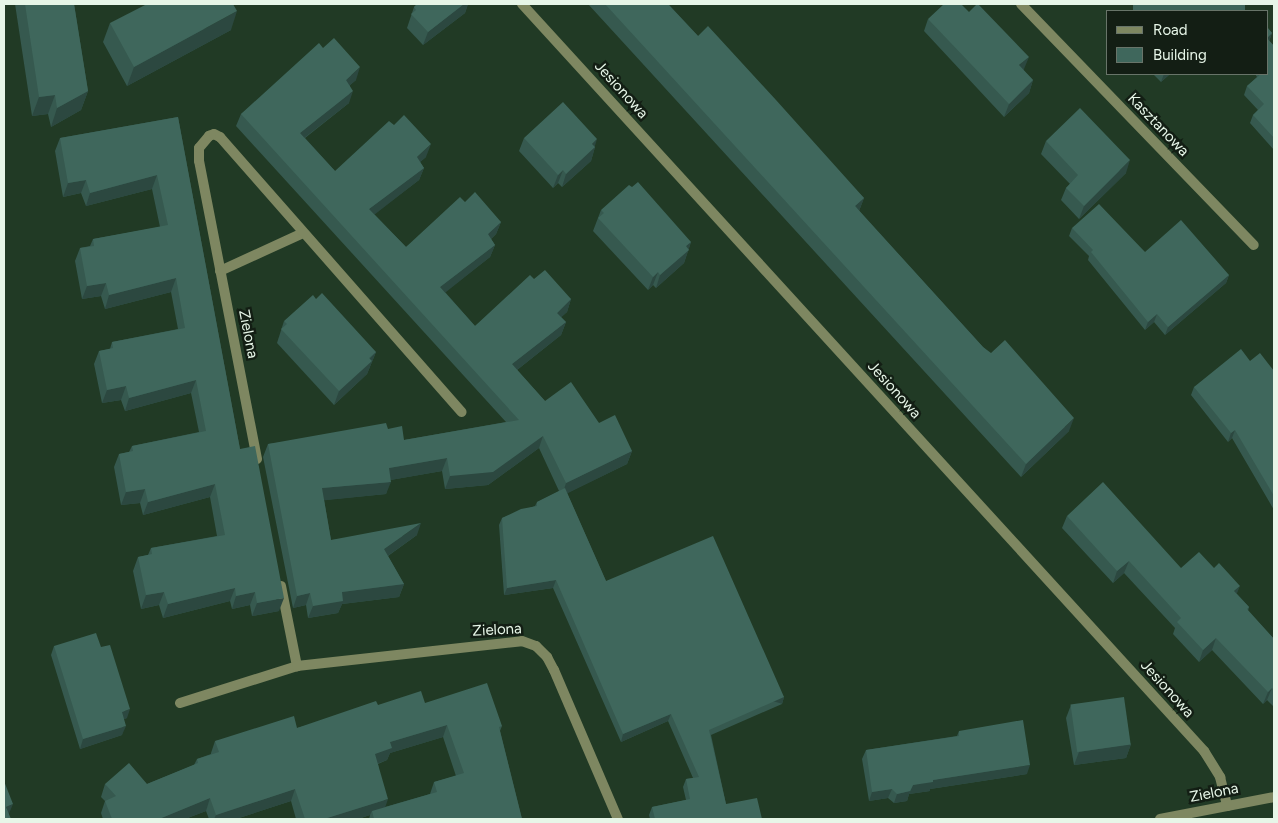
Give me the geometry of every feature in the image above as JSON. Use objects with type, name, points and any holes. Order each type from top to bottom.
[{"type":"street","name":"Jesionowa","points":[[522,4],[1204,751],[1220,777],[1227,806]]},
{"type":"street","name":"Kasztanowa","points":[[1021,4],[1254,245]]},
{"type":"street","name":"Zielona","points":[[259,474],[199,161],[199,148],[209,136],[220,137],[462,412]]},
{"type":"street","points":[[220,272],[303,233]]},
{"type":"street","points":[[280,580],[297,666]]},
{"type":"street","name":"Zielona","points":[[180,703],[297,666],[522,641],[536,646],[547,657],[618,819]]},
{"type":"street","name":"Zielona","points":[[1160,819],[1274,797]]},
{"type":"building","points":[[25,4],[74,4],[88,91],[57,108],[55,95],[39,97]]},
{"type":"building","points":[[147,4],[233,4],[237,11],[134,67],[110,23]]},
{"type":"building","points":[[417,4],[464,4],[428,32],[411,14],[416,10],[414,7]]},
{"type":"building","points":[[605,4],[668,4],[698,36],[708,26],[864,198],[855,206],[983,347],[991,353],[1005,340],[1074,418],[1026,464]]},
{"type":"building","points":[[944,4],[961,4],[969,12],[978,4],[1029,57],[1019,65],[1033,80],[1009,104],[928,19]]},
{"type":"building","points":[[1133,4],[1245,4],[1245,10],[1133,10]]},
{"type":"building","points":[[1268,28],[1272,33],[1268,37]]},
{"type":"building","points":[[334,38],[360,67],[346,80],[353,91],[300,133],[335,171],[389,121],[394,125],[404,115],[431,144],[417,157],[424,168],[369,209],[406,247],[460,197],[465,202],[475,192],[501,222],[488,234],[495,245],[440,287],[475,326],[530,275],[534,279],[545,270],[571,299],[557,313],[566,322],[512,364],[545,401],[571,382],[599,423],[615,415],[632,451],[566,483],[543,436],[493,472],[450,476],[447,458],[389,468],[391,482],[322,488],[331,540],[421,523],[384,549],[404,584],[342,592],[343,601],[313,606],[310,593],[297,596],[268,444],[386,423],[388,429],[402,426],[404,440],[519,420],[241,114],[319,43],[323,48]]},
{"type":"building","points":[[1268,39],[1274,46],[1274,138],[1253,115],[1264,104],[1247,86],[1260,75],[1268,75]]},
{"type":"building","points":[[563,102],[597,139],[592,144],[595,147],[566,174],[563,170],[558,175],[524,138]]},
{"type":"building","points":[[1080,108],[1130,160],[1084,206],[1066,188],[1078,175],[1046,141]]},
{"type":"building","points":[[178,117],[240,449],[255,446],[284,598],[257,603],[255,592],[236,596],[235,588],[168,604],[164,592],[146,595],[138,557],[152,554],[151,548],[225,535],[215,484],[148,502],[145,489],[126,492],[119,454],[133,451],[132,446],[206,431],[196,380],[129,398],[126,386],[107,390],[99,351],[113,348],[112,342],[185,328],[176,278],[109,295],[106,283],[87,286],[80,248],[94,246],[93,239],[168,225],[157,175],[90,193],[86,180],[68,183],[60,138]]},
{"type":"building","points":[[638,182],[691,242],[686,246],[689,250],[660,275],[658,272],[653,277],[598,218],[604,213],[601,210],[629,185],[632,187]]},
{"type":"building","points":[[1099,204],[1145,252],[1181,220],[1229,275],[1168,327],[1157,314],[1148,322],[1091,252],[1093,250],[1072,228]]},
{"type":"building","points":[[322,293],[376,352],[369,358],[372,361],[339,391],[281,329],[287,324],[284,321],[313,295],[316,299]]},
{"type":"building","points":[[1241,349],[1250,361],[1260,353],[1274,371],[1274,496],[1235,430],[1231,433],[1194,387]]},
{"type":"building","points":[[1103,482],[1181,568],[1199,552],[1214,568],[1219,563],[1240,586],[1234,591],[1249,607],[1247,609],[1274,639],[1274,690],[1272,688],[1268,692],[1216,638],[1203,650],[1177,622],[1181,618],[1129,561],[1117,571],[1067,516]]},
{"type":"building","points":[[565,488],[606,581],[713,536],[784,697],[709,730],[726,804],[757,798],[762,819],[655,819],[652,807],[690,799],[686,779],[699,777],[671,714],[623,734],[556,580],[507,588],[502,518],[521,509],[537,506],[537,502]]},
{"type":"building","points":[[96,633],[101,647],[110,645],[130,709],[122,712],[126,726],[83,739],[54,646]]},
{"type":"building","points":[[487,683],[502,726],[499,727],[522,819],[374,819],[372,811],[437,792],[434,782],[464,773],[447,725],[390,742],[392,748],[375,754],[388,799],[324,819],[305,819],[295,789],[216,815],[210,798],[159,819],[112,819],[105,801],[116,796],[105,784],[129,763],[147,784],[198,763],[197,759],[219,752],[215,741],[294,716],[297,728],[376,701],[378,705],[421,691],[425,703]]},
{"type":"building","points":[[1124,697],[1131,745],[1077,752],[1071,705]]},
{"type":"building","points":[[1023,720],[1030,765],[933,780],[933,782],[913,785],[910,791],[897,794],[892,789],[872,792],[866,750],[959,736],[959,731]]},
{"type":"building","points":[[4,781],[13,804],[6,807],[11,819],[4,819]]}]
